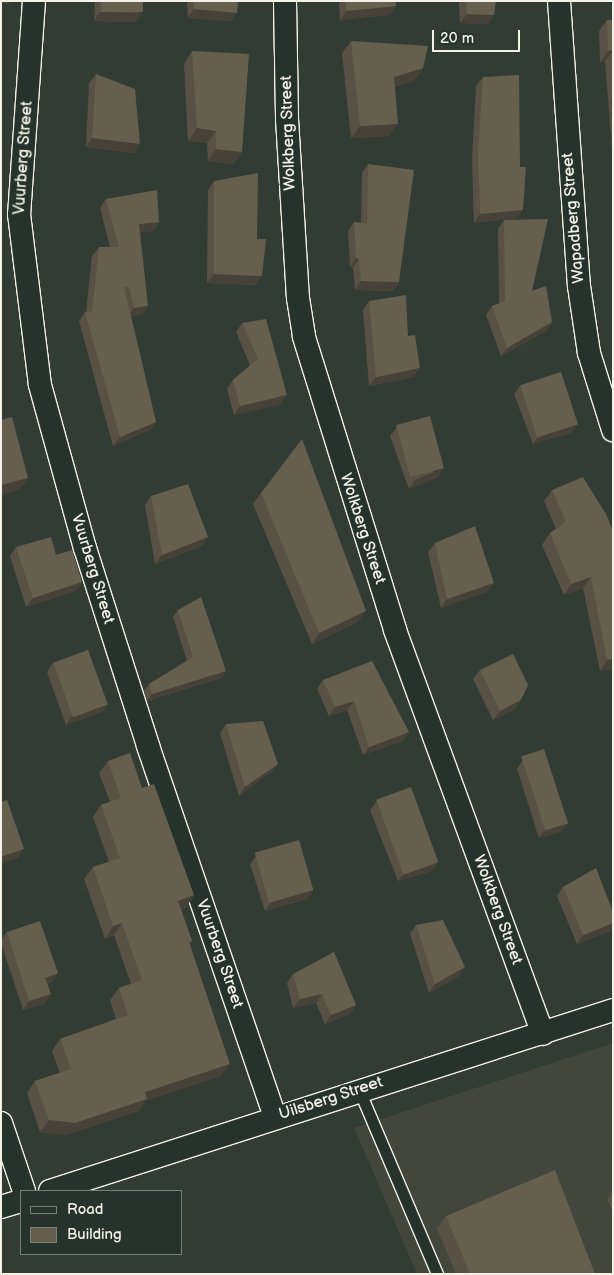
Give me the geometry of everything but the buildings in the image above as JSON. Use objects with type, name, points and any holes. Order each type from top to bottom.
[{"type":"street","name":"Vuurberg Street","points":[[34,1],[10,215],[40,385],[84,548],[148,746],[276,1117]]},
{"type":"street","name":"Wolkberg Street","points":[[285,1],[287,119],[298,298],[304,337],[395,630],[543,1034]]},
{"type":"street","name":"Wapadberg Street","points":[[559,1],[583,320],[589,353],[613,430]]},
{"type":"street","name":"Uilsberg Street","points":[[53,1190],[359,1090],[543,1034],[613,1010]]},
{"type":"street","points":[[1,1123],[24,1190]]},
{"type":"street","points":[[1,1207],[20,1201]]},
{"type":"lane","points":[[359,1090],[437,1274]]},
{"type":"shaded area","points":[[613,1043],[613,1274],[417,1274],[354,1128]]}]
